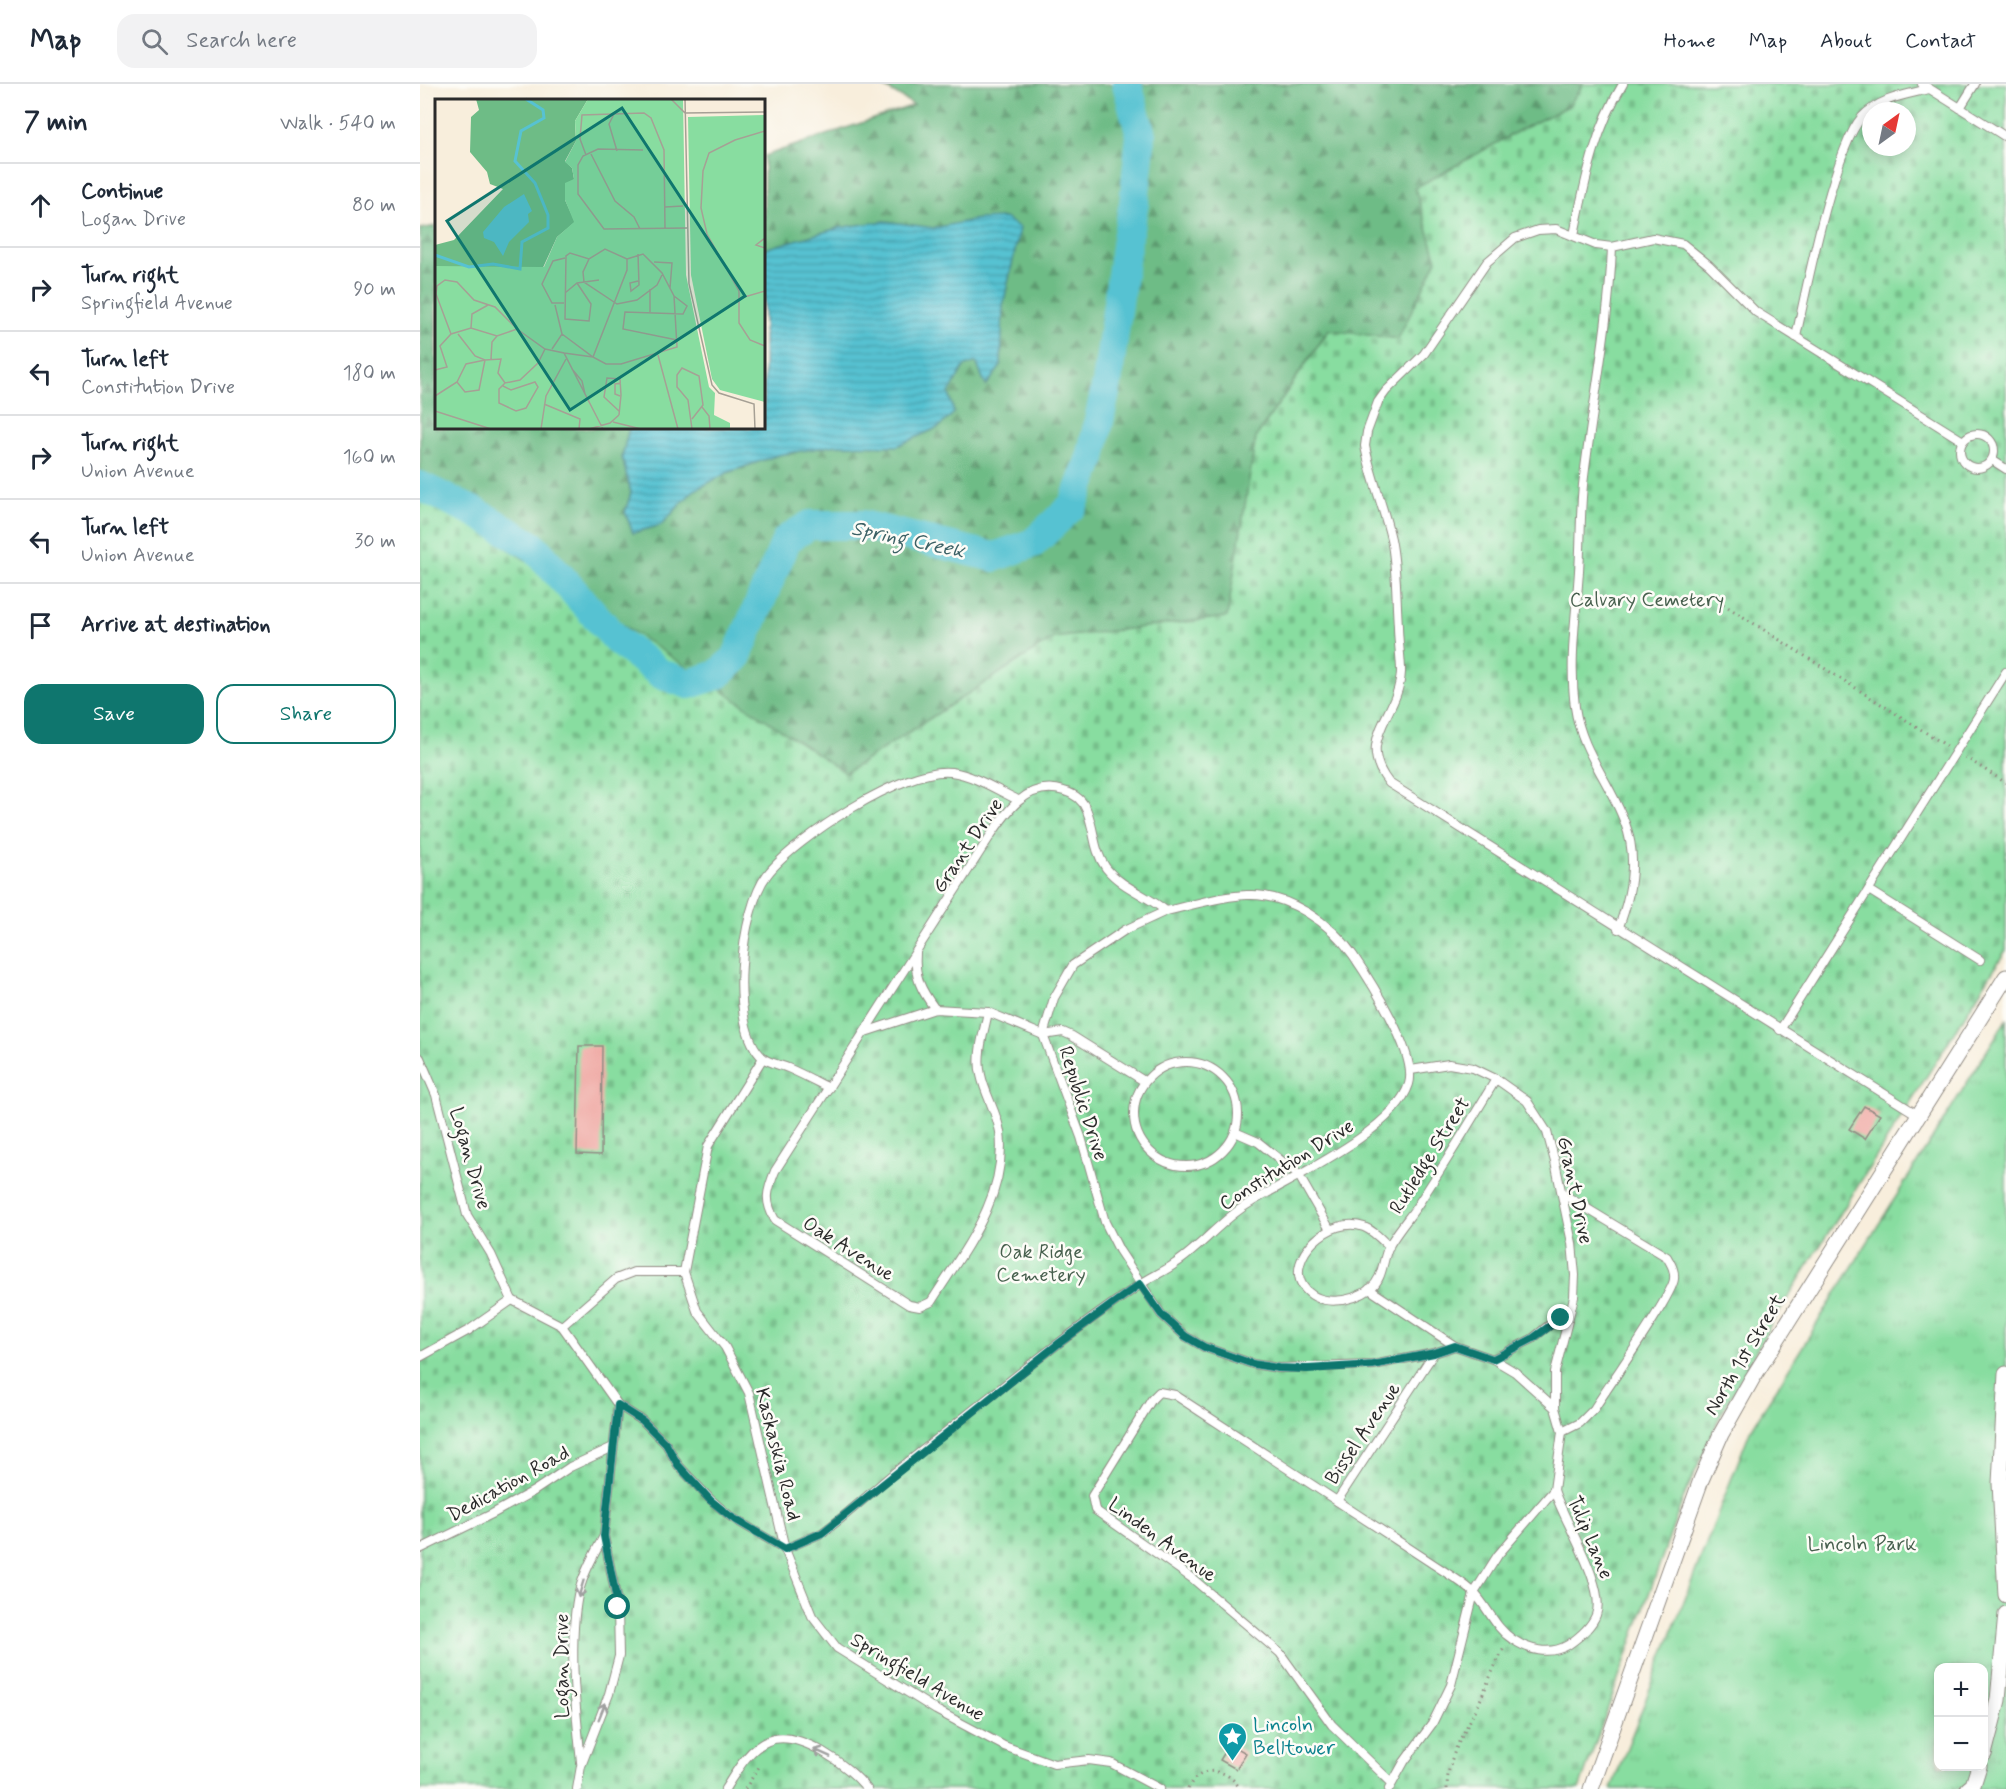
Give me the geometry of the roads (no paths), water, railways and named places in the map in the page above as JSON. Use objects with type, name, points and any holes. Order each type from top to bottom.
[{"type":"street","name":"North 1st Street","points":[[1591,1789],[1697,1491],[1721,1434],[1752,1379],[1918,1115],[2004,984]]},
{"type":"street","points":[[2006,1374],[2000,1483],[2006,1595]]},
{"type":"street","points":[[1988,1736],[1998,1700],[2006,1614]]},
{"type":"street","points":[[1976,1788],[1978,1771]]},
{"type":"lane","points":[[1574,235],[1594,143],[1610,106],[1623,84]]},
{"type":"lane","points":[[1960,108],[1975,84]]},
{"type":"lane","points":[[1796,337],[1832,194],[1853,130],[1875,106],[1925,86],[2006,137]]},
{"type":"lane","points":[[1918,1115],[1618,929],[1389,783],[1381,773],[1374,752],[1375,741],[1397,694],[1401,673],[1391,540],[1365,446],[1373,413],[1386,391],[1424,354],[1487,262],[1515,238],[1538,230],[1556,229],[1596,245],[1612,247],[1653,238],[1683,244],[1709,265],[1756,312],[1963,441]]},
{"type":"lane","points":[[1612,247],[1595,408],[1583,486],[1579,573],[1571,644],[1575,708],[1582,737],[1626,824],[1632,881],[1628,904],[1618,929]]},
{"type":"lane","points":[[1972,434],[1989,438],[1995,449],[1992,460],[1978,469],[1968,466],[1961,457],[1963,441],[1972,434]]},
{"type":"lane","points":[[1992,460],[2006,469]]},
{"type":"lane","points":[[1780,1030],[2006,672]]},
{"type":"lane","points":[[829,1088],[763,1058],[750,1039],[744,1015],[742,966],[751,914],[758,892],[778,861],[849,811],[892,787],[930,773],[951,772],[1018,800]]},
{"type":"lane","name":"Grant Drive","points":[[768,1207],[767,1192],[775,1172],[1003,817],[1018,800],[1045,789],[1074,794],[1087,812],[1094,843],[1107,869],[1120,882],[1154,900],[1166,911]]},
{"type":"lane","points":[[1869,890],[1980,960]]},
{"type":"lane","points":[[1166,911],[1249,895],[1275,899],[1311,915],[1332,930],[1370,981],[1390,1017],[1411,1070]]},
{"type":"lane","name":"Republic Drive","points":[[1166,911],[1125,930],[1072,965],[1054,998],[1043,1035],[1081,1137],[1105,1222],[1140,1284],[1161,1314],[1185,1336],[1204,1347],[1253,1364],[1278,1368],[1340,1368],[1373,1365],[1434,1353],[1455,1346]]},
{"type":"lane","points":[[916,951],[914,971],[918,982],[936,1009]]},
{"type":"lane","points":[[865,1032],[936,1009],[988,1012],[1043,1035],[1063,1032],[1144,1081]]},
{"type":"lane","name":"Oak Avenue","points":[[768,1207],[775,1220],[909,1305],[920,1307],[931,1302],[974,1235],[992,1200],[998,1173],[999,1130],[981,1075],[980,1054],[988,1012]]},
{"type":"lane","points":[[562,1326],[616,1279],[634,1272],[684,1272],[708,1146],[763,1058]]},
{"type":"lane","name":"Logan Drive","points":[[420,1059],[436,1095],[467,1215],[491,1254],[512,1300]]},
{"type":"lane","points":[[1183,1061],[1201,1064],[1215,1070],[1233,1092],[1238,1113],[1235,1132],[1218,1155],[1202,1164],[1185,1167],[1170,1164],[1151,1153],[1141,1142],[1134,1121],[1135,1098],[1144,1081],[1160,1068],[1183,1061]]},
{"type":"lane","name":"Grant Drive","points":[[1411,1070],[1449,1064],[1473,1068],[1496,1079],[1527,1101],[1547,1132],[1563,1194],[1575,1275],[1574,1297],[1555,1372],[1555,1408],[1562,1432],[1554,1490]]},
{"type":"lane","name":"Constitution Drive","points":[[785,1549],[822,1533],[1058,1344],[1140,1284],[1183,1258],[1245,1205],[1339,1153],[1369,1130],[1402,1098],[1409,1083],[1411,1070]]},
{"type":"lane","name":"Rutledge Street","points":[[1389,1247],[1447,1160],[1496,1079]]},
{"type":"lane","points":[[1235,1132],[1258,1142],[1298,1174],[1329,1228]]},
{"type":"lane","points":[[1562,1432],[1580,1423],[1594,1409],[1666,1299],[1674,1278],[1673,1266],[1667,1257],[1563,1194]]},
{"type":"lane","points":[[1349,1224],[1365,1227],[1389,1247],[1378,1280],[1370,1289],[1332,1302],[1316,1297],[1304,1287],[1300,1276],[1302,1262],[1316,1239],[1329,1228],[1349,1224]]},
{"type":"lane","name":"Kaskaskia Road","points":[[684,1272],[697,1311],[725,1347],[749,1393],[785,1549]]},
{"type":"lane","points":[[1370,1289],[1455,1346],[1493,1359],[1515,1372],[1555,1408]]},
{"type":"lane","points":[[420,1357],[469,1330],[512,1300],[562,1326],[618,1405],[643,1421],[666,1444],[678,1465],[710,1500],[731,1517],[785,1549]]},
{"type":"lane","points":[[1493,1359],[1532,1339],[1569,1310]]},
{"type":"lane","name":"Bissel Avenue","points":[[1337,1501],[1434,1353]]},
{"type":"lane","name":"Linden Avenue","points":[[1390,1786],[1332,1725],[1280,1653],[1193,1579],[1095,1510],[1092,1496],[1144,1408],[1159,1392],[1175,1395],[1474,1593]]},
{"type":"lane","name":"Logan Drive","points":[[577,1789],[581,1766],[609,1694],[619,1656],[618,1607],[604,1536],[618,1405]]},
{"type":"lane","name":"Dedication Road","points":[[420,1549],[492,1514],[534,1491],[570,1467],[613,1447]]},
{"type":"lane","points":[[1390,1786],[1432,1724],[1451,1685],[1474,1593],[1498,1555],[1554,1490]]},
{"type":"lane","name":"Tulip Lane","points":[[1474,1593],[1509,1638],[1528,1649],[1554,1650],[1566,1646],[1590,1627],[1597,1614],[1597,1594],[1560,1510],[1554,1490]]},
{"type":"lane","name":"Logan Drive","points":[[581,1766],[577,1719],[575,1617],[582,1583],[604,1536]]},
{"type":"lane","name":"Springfield Avenue","points":[[785,1549],[812,1616],[837,1648],[878,1675],[956,1720],[1033,1758],[1054,1764],[1089,1760],[1111,1763],[1160,1789]]},
{"type":"lane","points":[[725,1789],[755,1749],[768,1740],[779,1738],[789,1739],[830,1755],[855,1774],[867,1789]]},
{"type":"water","points":[[1005,218],[1020,228],[1003,306],[1001,366],[986,386],[976,362],[964,367],[949,393],[954,413],[939,427],[897,446],[836,445],[778,455],[727,473],[693,491],[661,525],[633,533],[625,512],[631,493],[622,457],[629,429],[765,429],[765,249],[838,228],[885,221],[934,228],[978,219]]},
{"type":"waterway","name":"Spring Creek","points":[[420,486],[477,513],[534,547],[618,641],[661,674],[689,684],[717,675],[736,658],[787,539],[810,525],[863,525],[994,557],[1033,543],[1073,505],[1091,458],[1107,383],[1134,203],[1141,135],[1127,84]]},
{"type":"place","name":"Lincoln Belltower","points":[[1232,1762]]},
{"type":"park label","name":"Calvary Cemetery","points":[[1647,599]]},
{"type":"park label","name":"Oak Ridge Cemetery","points":[[1041,1262]]},
{"type":"park label","name":"Lincoln Park","points":[[1862,1543]]}]
